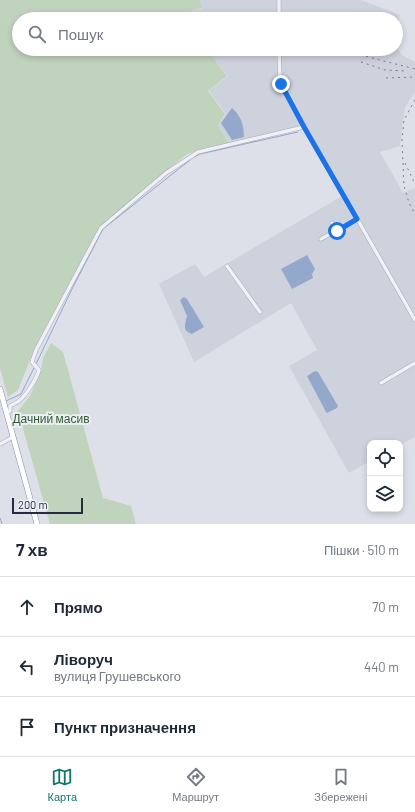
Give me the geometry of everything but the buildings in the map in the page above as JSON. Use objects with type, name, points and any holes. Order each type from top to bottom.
[{"type":"highway","points":[[0,389],[36,524]]},
{"type":"street","points":[[279,0],[279,12]]},
{"type":"street","points":[[279,56],[281,84],[304,127],[415,320]]},
{"type":"street","points":[[6,413],[10,411],[11,405],[22,398],[36,377],[39,370],[32,362],[36,350],[103,225],[166,173],[195,153],[304,127]]},
{"type":"street","points":[[322,240],[357,219]]},
{"type":"street","points":[[332,223],[337,231]]},
{"type":"street","points":[[227,266],[260,312]]},
{"type":"street","points":[[382,383],[415,363]]},
{"type":"street","points":[[0,444],[13,437]]},
{"type":"shaded area","points":[[200,0],[361,0],[392,12],[191,11],[202,9]]},
{"type":"shaded area","points":[[212,56],[403,56],[415,62],[415,92],[405,107],[400,146],[380,152],[403,193],[415,188],[415,437],[403,443],[403,440],[367,440],[367,463],[349,473],[289,366],[317,350],[291,303],[194,362],[159,284],[195,264],[204,277],[342,196],[302,126],[230,143],[218,126],[226,114],[209,91],[228,76]]},
{"type":"green space","points":[[0,0],[200,0],[202,8],[191,12],[12,12],[12,56],[212,56],[227,76],[208,91],[225,114],[218,126],[229,143],[187,154],[100,227],[31,357],[18,390],[8,397],[0,368]]},
{"type":"green space","name":"Дачний масив","points":[[51,343],[63,352],[103,498],[131,506],[136,524],[50,524],[18,411],[30,396],[41,371],[43,358]]},
{"type":"water","points":[[232,108],[238,114],[241,121],[244,137],[232,140],[221,123]]},
{"type":"water","points":[[307,255],[315,269],[312,274],[313,278],[292,289],[281,269]]},
{"type":"water","points":[[184,297],[187,299],[204,327],[192,334],[185,329],[187,316],[180,300]]},
{"type":"water","points":[[315,371],[318,372],[338,406],[327,413],[307,376]]},
{"type":"waterway","points":[[194,157],[200,154],[298,132]]},
{"type":"waterway","points":[[36,364],[103,229],[190,160]]},
{"type":"waterway","points":[[6,401],[21,394],[34,368]]},
{"type":"waterway","points":[[0,518],[2,524]]},
{"type":"railway","points":[[364,56],[415,69]]},
{"type":"railway","points":[[361,62],[385,70],[407,71]]},
{"type":"railway","points":[[386,78],[415,77]]},
{"type":"railway","points":[[415,100],[404,120],[402,140],[404,186],[409,203],[415,214]]},
{"type":"railway","points":[[405,163],[415,184]]},
{"type":"route","points":[[281,84],[357,219],[337,231]]}]
